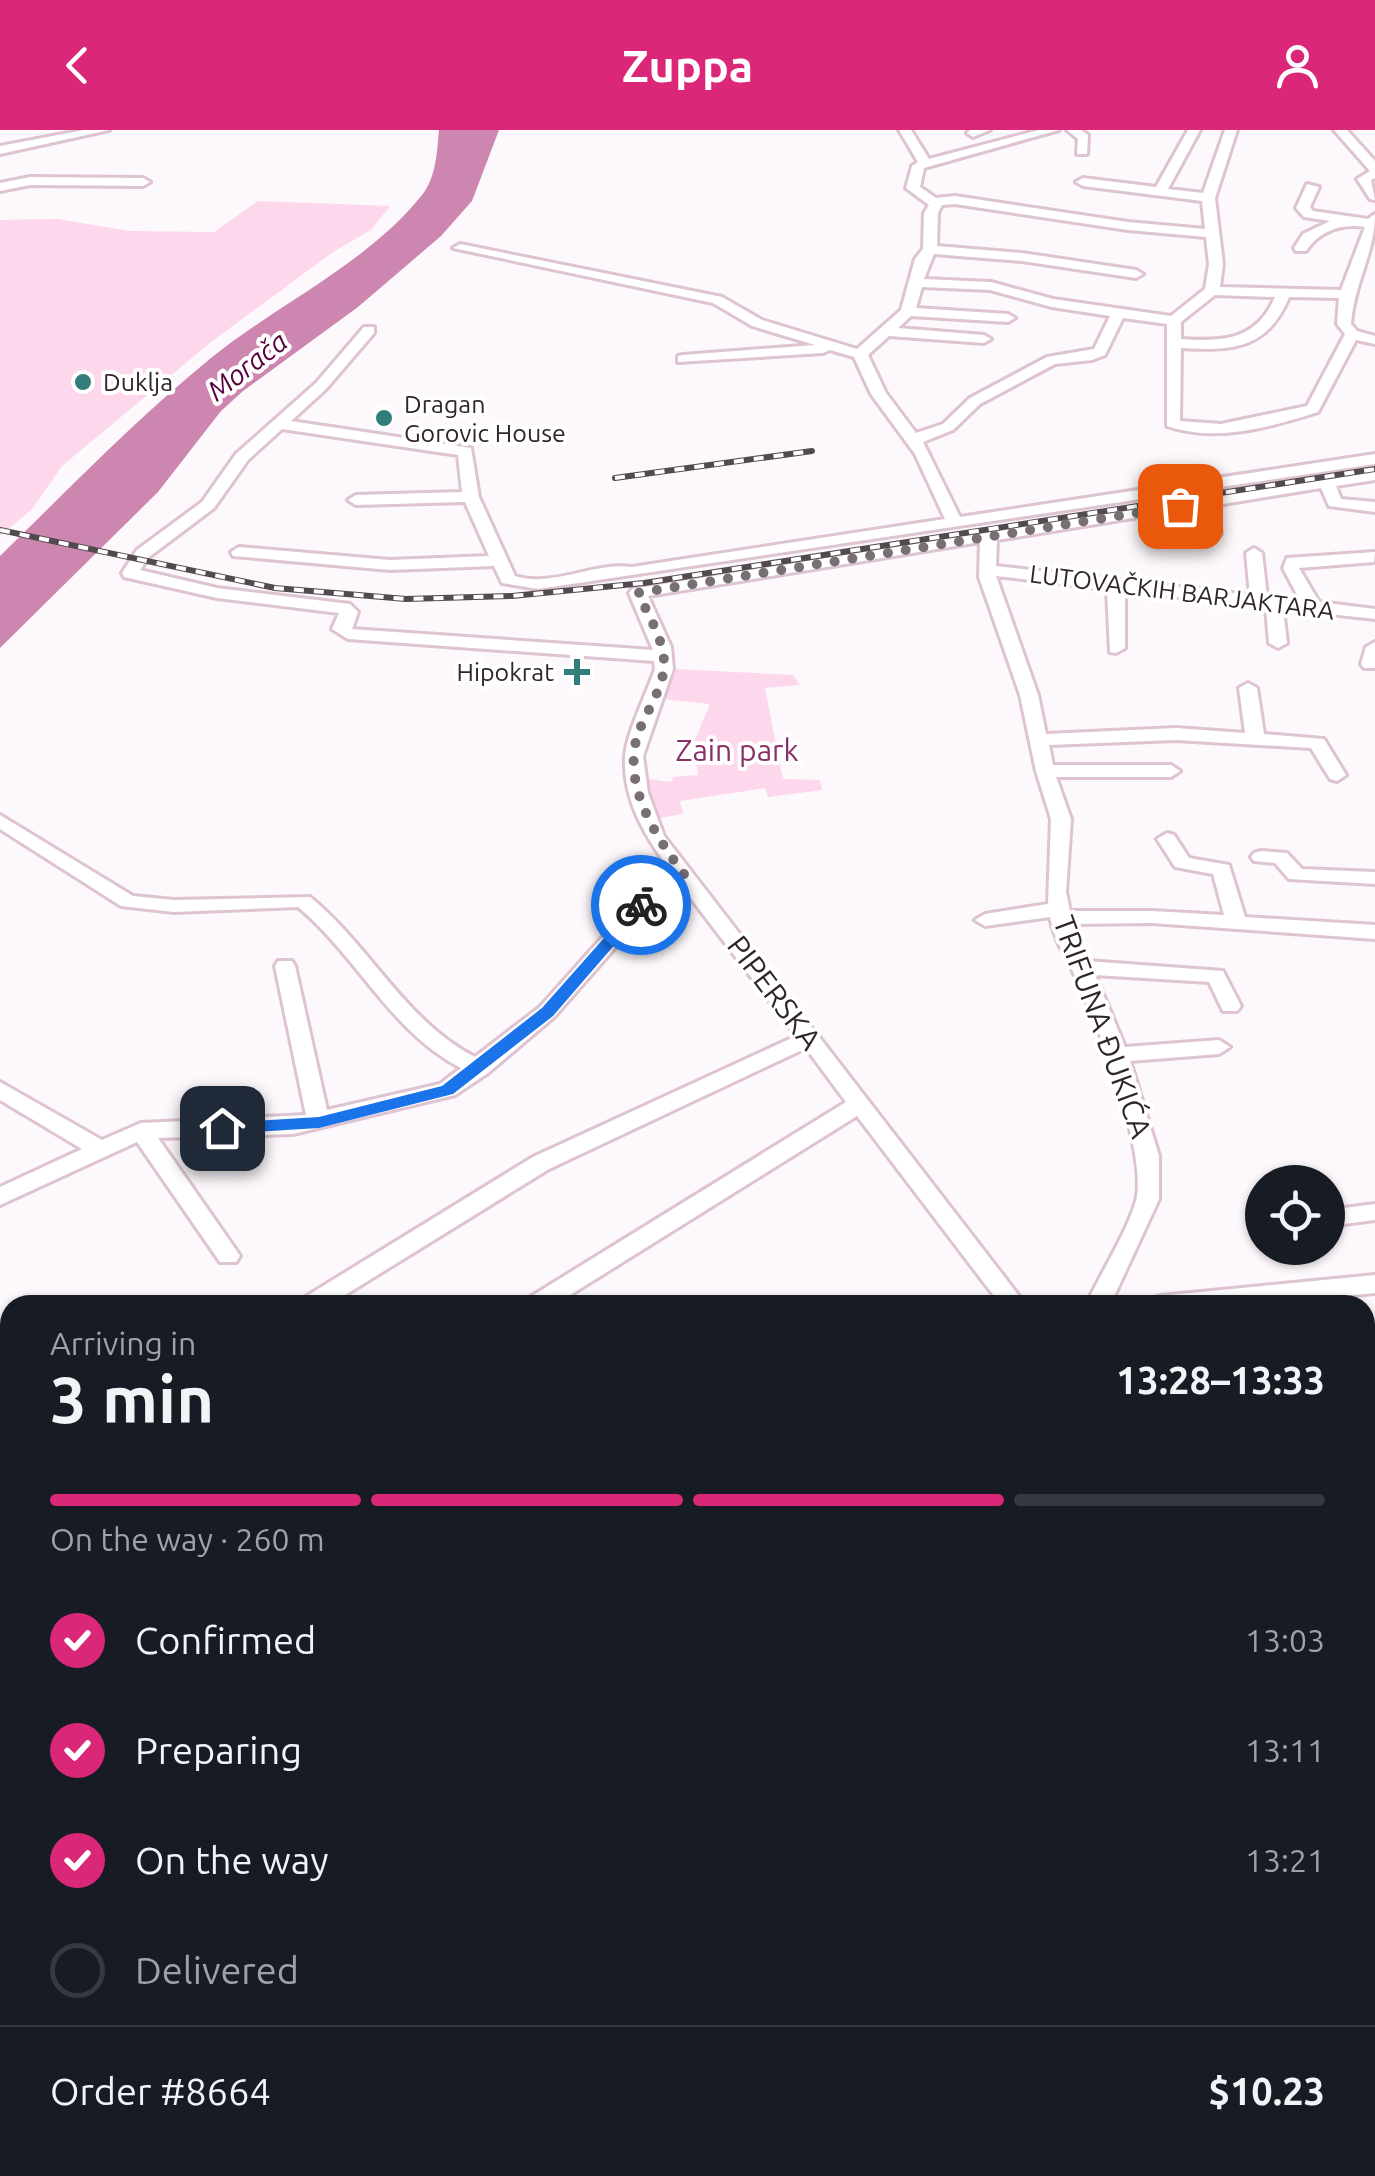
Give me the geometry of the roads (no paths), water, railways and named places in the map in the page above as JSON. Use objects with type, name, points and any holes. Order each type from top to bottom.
[{"type":"street","points":[[0,153],[103,130]]},
{"type":"street","points":[[906,130],[926,163]]},
{"type":"street","points":[[1052,130],[918,166],[914,188],[934,202],[955,200],[1128,226],[1209,232]]},
{"type":"street","points":[[1073,130],[1084,138],[1082,151]]},
{"type":"street","points":[[1161,190],[1194,130]]},
{"type":"street","points":[[1212,291],[1216,264],[1209,232],[1208,198],[1231,130]]},
{"type":"street","points":[[1340,130],[1375,171],[1364,180],[1375,196]]},
{"type":"street","points":[[0,188],[30,181],[143,182]]},
{"type":"street","points":[[1083,182],[1208,198]]},
{"type":"street","points":[[1312,187],[1305,211],[1341,221],[1374,221],[1346,294],[1344,327],[1352,334],[1375,340]]},
{"type":"street","points":[[860,354],[908,312],[915,283],[930,250],[934,202]]},
{"type":"street","points":[[1302,248],[1308,237],[1341,221]]},
{"type":"street","points":[[460,248],[717,300],[757,323],[860,354]]},
{"type":"street","points":[[930,250],[1022,256],[1136,274]]},
{"type":"street","points":[[915,283],[991,286],[1118,314],[1174,321],[1212,291],[1346,294]]},
{"type":"street","points":[[1175,343],[1214,346],[1262,334],[1276,314],[1283,294]]},
{"type":"street","points":[[908,312],[1008,318]]},
{"type":"street","points":[[913,440],[948,428],[975,401],[1052,360],[1100,352],[1118,314]]},
{"type":"street","points":[[1174,321],[1172,423],[1206,428],[1313,410],[1352,334]]},
{"type":"street","points":[[278,424],[462,450],[468,455],[464,472],[470,497],[498,560],[516,582],[598,576],[614,570],[636,585],[663,656],[348,634],[341,628],[349,612],[344,608],[217,593],[130,573],[144,554],[208,506],[242,456],[278,424],[321,386],[370,330]]},
{"type":"street","points":[[887,332],[984,338]]},
{"type":"street","points":[[684,359],[831,348]]},
{"type":"street","points":[[860,354],[880,394],[913,440],[955,523]]},
{"type":"street","points":[[636,585],[955,523],[1375,459]]},
{"type":"street","points":[[636,585],[989,536],[1375,475]]},
{"type":"street","points":[[1327,482],[1335,504],[1375,507]]},
{"type":"street","points":[[356,500],[470,497]]},
{"type":"street","points":[[1208,502],[1213,534]]},
{"type":"street","name":"TRIFUNA ĐUKIĆA","points":[[989,536],[987,578],[1029,695],[1045,771],[1062,819],[1060,913],[1065,940],[1117,1054],[1148,1156],[1148,1199],[1103,1295]]},
{"type":"street","points":[[239,552],[390,565],[498,560]]},
{"type":"street","points":[[1254,553],[1278,643]]},
{"type":"street","points":[[1312,606],[1291,568],[1293,562],[1374,557]]},
{"type":"street","name":"LUTOVAČKIH BARJAKTARA","points":[[989,570],[1375,614]]},
{"type":"street","points":[[1116,583],[1116,648]]},
{"type":"street","name":"PIPERSKA","points":[[663,656],[664,669],[636,740],[635,771],[650,825],[807,1039],[1006,1295]]},
{"type":"street","points":[[1248,688],[1255,738]]},
{"type":"street","points":[[1040,740],[1176,734],[1317,743],[1337,774]]},
{"type":"street","points":[[1045,771],[1171,770]]},
{"type":"street","points":[[0,820],[128,902],[174,906],[304,900],[367,961],[431,1038],[458,1060],[480,1068]]},
{"type":"street","points":[[1167,839],[1182,863],[1222,869],[1236,922]]},
{"type":"street","points":[[1261,857],[1280,858],[1296,875],[1375,878]]},
{"type":"street","points":[[0,1197],[141,1131],[319,1122],[439,1093],[480,1068],[548,1012],[658,887],[684,874]]},
{"type":"street","points":[[985,920],[1060,913],[1375,932]]},
{"type":"street","points":[[285,966],[319,1122]]},
{"type":"street","points":[[1080,967],[1216,976],[1230,1006]]},
{"type":"street","points":[[326,1295],[541,1163],[807,1039]]},
{"type":"street","points":[[1117,1054],[1219,1047]]},
{"type":"street","points":[[0,1090],[98,1148]]},
{"type":"street","points":[[551,1295],[860,1104]]},
{"type":"street","points":[[141,1131],[228,1256]]},
{"type":"street","points":[[1345,1216],[1375,1212]]},
{"type":"street","points":[[1262,1295],[1375,1284]]},
{"type":"water","name":"Morača","points":[[439,130],[499,130],[472,201],[441,236],[358,307],[221,411],[158,492],[0,648],[0,556],[183,381],[237,338],[349,262],[400,220],[430,181]]},
{"type":"railway","points":[[615,478],[812,451]]},
{"type":"railway","points":[[0,530],[275,588],[406,599],[512,596],[644,583],[1375,469]]},
{"type":"place","name":"Duklja","points":[[83,382]]},
{"type":"place","name":"Dragan Gorovic House","points":[[384,418]]},
{"type":"place","name":"Hipokrat","points":[[577,672]]},
{"type":"park label","name":"Zain park","points":[[737,751]]}]
